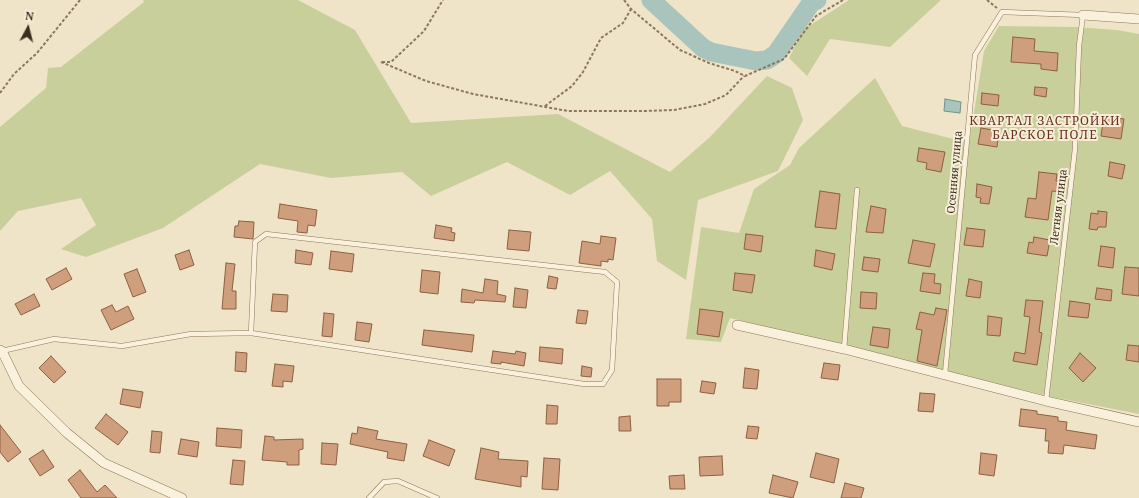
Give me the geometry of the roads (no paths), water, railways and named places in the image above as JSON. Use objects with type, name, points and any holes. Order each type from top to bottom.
[{"type":"street","points":[[1083,15],[1139,19]]},
{"type":"street","points":[[737,325],[844,349],[1046,401],[1139,422]]},
{"type":"street","points":[[1,350],[19,386],[73,438],[104,463],[182,498]]},
{"type":"lane","name":"Осенняя улица","points":[[945,374],[975,55],[1002,12],[1083,15]]},
{"type":"lane","name":"Летняя улица","points":[[1046,401],[1075,149],[1079,46],[1083,15]]},
{"type":"lane","points":[[844,349],[857,190]]},
{"type":"lane","points":[[1,350],[54,339],[122,346],[191,334],[251,333],[576,382],[603,384],[612,370],[617,282],[605,272],[266,234],[255,242],[251,333]]},
{"type":"lane","points":[[368,498],[384,482],[398,481],[437,498]]},
{"type":"water","points":[[945,99],[961,102],[960,113],[944,111]]},
{"type":"waterway","points":[[651,0],[703,48],[711,52],[756,61],[767,60],[776,54],[811,3],[817,0]]},
{"type":"district","name":"КВАРТАЛ ЗАСТРОЙКИ БАРСКОЕ ПОЛЕ","points":[[1045,129]]}]
